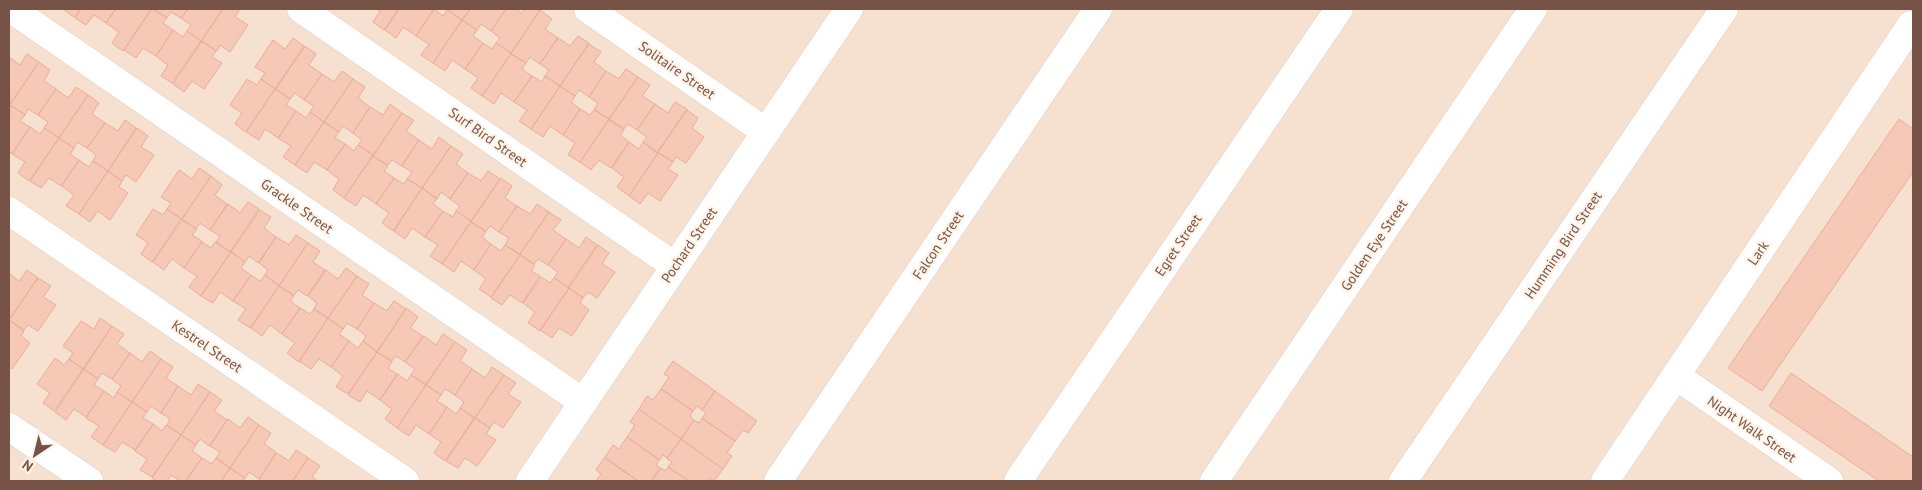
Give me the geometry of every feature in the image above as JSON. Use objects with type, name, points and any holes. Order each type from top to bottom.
[{"type":"street","name":"Grackle Street","points":[[11,9],[582,402]]},
{"type":"street","name":"Surf Bird Street","points":[[301,9],[675,266]]},
{"type":"street","name":"Solitaire Street","points":[[588,9],[766,132]]},
{"type":"street","name":"Pochard Street","points":[[530,481],[849,9]]},
{"type":"street","name":"Falcon Street","points":[[778,481],[1098,9]]},
{"type":"street","name":"Egret Street","points":[[1018,481],[1339,9]]},
{"type":"street","name":"Golden Eye Street","points":[[1214,481],[1533,9]]},
{"type":"street","name":"Humming Bird Street","points":[[1403,481],[1724,9]]},
{"type":"street","name":"Lark","points":[[1605,481],[1676,376],[1908,21]]},
{"type":"street","name":"Kestrel Street","points":[[9,211],[405,481]]},
{"type":"street","name":"Night Walk Street","points":[[1676,376],[1829,481]]},
{"type":"street","points":[[9,427],[89,481]]},
{"type":"shaded area","points":[[9,9],[1913,9],[1913,481],[9,481]]},
{"type":"building","points":[[63,9],[80,9],[74,17]]},
{"type":"building","points":[[81,9],[116,9],[106,23],[94,15],[86,25],[75,18]]},
{"type":"building","points":[[116,9],[151,9],[123,51],[112,43],[119,32],[106,23]]},
{"type":"building","points":[[152,9],[167,18],[163,23],[173,30],[156,56],[143,48],[136,58],[124,50]]},
{"type":"building","points":[[154,9],[188,9],[181,18],[171,12],[167,18]]},
{"type":"building","points":[[188,9],[223,9],[201,41],[187,31],[191,25],[181,18]]},
{"type":"building","points":[[223,9],[240,9],[235,17],[248,25],[230,52],[220,45],[217,51],[201,41]]},
{"type":"building","points":[[376,9],[398,9],[384,30],[373,22],[380,11]]},
{"type":"building","points":[[399,9],[434,9],[416,36],[403,27],[396,38],[385,30]]},
{"type":"building","points":[[434,9],[443,16],[447,10],[462,20],[433,63],[421,55],[429,44],[416,36]]},
{"type":"building","points":[[448,9],[470,9],[462,20]]},
{"type":"building","points":[[470,9],[506,9],[491,31],[481,24],[477,30],[462,20]]},
{"type":"building","points":[[506,9],[515,9],[521,13],[524,9],[540,10],[511,53],[496,43],[500,38],[491,31]]},
{"type":"building","points":[[540,10],[552,19],[545,29],[558,38],[540,64],[530,57],[526,63],[511,54]]},
{"type":"building","points":[[462,20],[477,30],[473,36],[483,43],[465,69],[452,60],[445,71],[433,63]]},
{"type":"building","points":[[173,30],[183,37],[187,31],[201,41],[172,83],[161,76],[168,65],[156,56]]},
{"type":"building","points":[[578,36],[589,43],[560,86],[545,76],[549,70],[540,64],[558,38],[570,46]]},
{"type":"building","points":[[293,38],[304,46],[275,89],[261,79],[265,73],[255,67],[273,40],[285,49]]},
{"type":"building","points":[[202,41],[216,51],[212,57],[222,63],[204,89],[192,81],[184,92],[173,84]]},
{"type":"building","points":[[483,43],[492,49],[496,43],[511,53],[482,96],[471,88],[478,78],[465,69]]},
{"type":"building","points":[[589,44],[601,52],[594,62],[606,71],[589,97],[579,90],[575,96],[560,86]]},
{"type":"building","points":[[305,46],[316,54],[309,65],[322,74],[304,100],[295,93],[290,99],[276,89]]},
{"type":"building","points":[[27,54],[39,62],[10,104],[9,57],[20,65]]},
{"type":"building","points":[[511,54],[526,63],[522,69],[532,76],[514,102],[501,93],[494,104],[482,96]]},
{"type":"building","points":[[39,62],[50,70],[44,81],[56,89],[38,115],[28,109],[25,115],[10,105]]},
{"type":"building","points":[[626,69],[638,77],[609,119],[594,109],[598,103],[589,97],[606,71],[619,79]]},
{"type":"building","points":[[342,71],[353,79],[324,122],[310,112],[314,106],[304,100],[322,74],[334,82]]},
{"type":"building","points":[[532,76],[542,82],[545,76],[560,86],[531,129],[519,121],[527,110],[514,102]]},
{"type":"building","points":[[638,77],[650,85],[642,96],[655,104],[637,130],[628,124],[624,129],[609,119]]},
{"type":"building","points":[[247,79],[257,85],[261,79],[275,89],[246,132],[235,124],[242,113],[230,105]]},
{"type":"building","points":[[353,79],[365,87],[358,98],[370,107],[353,133],[343,126],[339,132],[324,122]]},
{"type":"building","points":[[560,86],[575,96],[571,102],[580,109],[563,135],[550,126],[543,137],[531,129]]},
{"type":"building","points":[[76,87],[88,95],[59,138],[44,128],[48,122],[38,115],[56,89],[68,98]]},
{"type":"building","points":[[275,89],[290,99],[286,105],[296,111],[278,138],[265,129],[259,140],[246,132]]},
{"type":"building","points":[[88,95],[99,103],[92,114],[105,123],[87,148],[77,142],[74,148],[59,138]]},
{"type":"building","points":[[675,102],[687,109],[657,153],[643,142],[647,137],[637,130],[655,104],[668,113]]},
{"type":"building","points":[[390,104],[402,113],[373,155],[358,145],[362,140],[353,133],[370,107],[383,115]]},
{"type":"building","points":[[10,105],[25,115],[20,121],[30,127],[12,154],[9,151]]},
{"type":"building","points":[[580,109],[590,115],[594,110],[609,119],[580,162],[568,155],[575,143],[563,135]]},
{"type":"building","points":[[687,110],[698,118],[692,128],[704,137],[686,163],[676,157],[673,162],[658,152]]},
{"type":"building","points":[[296,111],[306,118],[310,112],[324,122],[295,165],[283,157],[291,146],[278,138]]},
{"type":"building","points":[[402,113],[414,120],[406,131],[419,140],[401,166],[392,160],[388,165],[373,156]]},
{"type":"building","points":[[1899,119],[1913,129],[1913,172],[1762,391],[1728,368]]},
{"type":"building","points":[[125,120],[136,128],[108,171],[93,161],[96,155],[87,148],[105,123],[118,131]]},
{"type":"building","points":[[609,120],[624,130],[620,135],[629,142],[611,168],[599,160],[591,170],[580,162]]},
{"type":"building","points":[[324,122],[339,132],[335,138],[345,144],[327,170],[314,162],[307,173],[295,165]]},
{"type":"building","points":[[30,127],[40,134],[44,128],[59,138],[29,181],[18,173],[25,162],[12,154]]},
{"type":"building","points":[[137,128],[148,136],[141,147],[154,155],[136,182],[126,175],[122,181],[108,171]]},
{"type":"building","points":[[439,137],[451,146],[422,188],[407,179],[412,172],[402,166],[419,140],[432,149]]},
{"type":"building","points":[[59,138],[74,148],[70,154],[79,160],[61,186],[49,178],[41,188],[30,181]]},
{"type":"building","points":[[629,142],[639,149],[643,142],[658,153],[629,196],[617,187],[624,177],[612,168]]},
{"type":"building","points":[[345,144],[354,151],[358,145],[373,155],[344,198],[333,190],[339,179],[327,170]]},
{"type":"building","points":[[451,146],[463,154],[456,164],[468,173],[450,199],[441,192],[437,199],[422,188]]},
{"type":"building","points":[[658,153],[673,162],[668,169],[678,175],[660,201],[648,193],[640,204],[629,196]]},
{"type":"building","points":[[373,156],[388,166],[384,171],[394,178],[376,204],[363,195],[356,206],[344,198]]},
{"type":"building","points":[[79,160],[89,167],[93,161],[108,171],[79,214],[66,206],[74,195],[62,186]]},
{"type":"building","points":[[199,168],[211,176],[182,219],[167,209],[171,203],[161,197],[179,170],[192,179]]},
{"type":"building","points":[[108,171],[122,181],[119,187],[128,193],[110,220],[98,211],[90,222],[79,214]]},
{"type":"building","points":[[488,171],[500,179],[471,221],[456,211],[460,206],[450,199],[468,173],[481,181]]},
{"type":"building","points":[[211,176],[222,185],[215,195],[227,204],[210,230],[200,223],[196,229],[182,219]]},
{"type":"building","points":[[394,178],[404,184],[407,179],[422,188],[393,231],[382,223],[389,213],[376,204]]},
{"type":"building","points":[[501,178],[512,186],[505,198],[517,206],[499,232],[490,226],[486,231],[471,222]]},
{"type":"building","points":[[422,188],[437,199],[433,204],[443,211],[425,237],[412,228],[405,239],[394,231]]},
{"type":"building","points":[[248,202],[259,209],[230,252],[216,242],[220,236],[210,230],[228,204],[240,213]]},
{"type":"building","points":[[537,204],[549,212],[520,254],[505,245],[509,238],[499,232],[517,206],[530,214]]},
{"type":"building","points":[[153,209],[163,215],[167,209],[181,219],[152,262],[141,254],[148,243],[136,235]]},
{"type":"building","points":[[260,210],[271,217],[264,228],[276,237],[258,263],[249,256],[245,262],[231,252]]},
{"type":"building","points":[[443,211],[453,217],[456,211],[471,221],[442,264],[430,256],[438,245],[425,237]]},
{"type":"building","points":[[549,212],[561,220],[553,230],[566,239],[548,265],[538,259],[534,264],[520,254]]},
{"type":"building","points":[[182,220],[197,229],[192,235],[202,241],[184,268],[172,259],[164,270],[153,262]]},
{"type":"building","points":[[471,222],[486,232],[482,237],[491,244],[474,270],[461,261],[454,272],[442,264]]},
{"type":"building","points":[[296,235],[308,243],[279,286],[265,275],[268,270],[259,263],[276,237],[289,245]]},
{"type":"building","points":[[586,237],[597,245],[568,287],[554,278],[558,272],[548,265],[566,239],[579,248]]},
{"type":"building","points":[[202,242],[211,248],[215,242],[231,252],[201,296],[189,287],[197,276],[184,268]]},
{"type":"building","points":[[308,243],[320,251],[313,262],[325,270],[307,296],[298,290],[294,295],[279,286]]},
{"type":"building","points":[[491,244],[501,251],[505,245],[520,255],[491,297],[479,289],[486,279],[474,270]]},
{"type":"building","points":[[598,245],[609,253],[602,264],[615,272],[597,298],[588,292],[583,298],[569,288]]},
{"type":"building","points":[[231,252],[245,262],[241,268],[251,275],[233,301],[220,292],[213,303],[201,296]]},
{"type":"building","points":[[520,255],[535,265],[531,271],[540,276],[522,303],[510,295],[502,305],[491,298]]},
{"type":"building","points":[[346,268],[357,276],[328,318],[314,309],[317,303],[308,296],[326,270],[338,279]]},
{"type":"building","points":[[27,270],[38,278],[9,320],[9,273],[19,281]]},
{"type":"building","points":[[251,275],[260,281],[265,275],[279,286],[250,328],[238,320],[246,309],[233,301]]},
{"type":"building","points":[[357,276],[369,284],[362,295],[374,303],[357,329],[347,323],[343,329],[328,318]]},
{"type":"building","points":[[541,277],[550,283],[554,278],[569,288],[540,331],[528,323],[535,312],[523,303]]},
{"type":"building","points":[[38,278],[51,286],[43,297],[56,305],[38,331],[28,325],[24,330],[9,320]]},
{"type":"building","points":[[279,286],[294,296],[290,301],[300,308],[282,334],[270,325],[262,336],[251,328]]},
{"type":"building","points":[[569,288],[583,298],[580,303],[589,310],[572,336],[559,328],[552,338],[540,330]]},
{"type":"building","points":[[394,301],[406,309],[377,352],[363,341],[366,336],[357,329],[374,303],[387,311]]},
{"type":"building","points":[[300,308],[310,314],[314,309],[328,318],[299,362],[287,353],[295,343],[282,334]]},
{"type":"building","points":[[406,308],[418,317],[410,328],[423,336],[405,362],[396,356],[392,361],[377,352]]},
{"type":"building","points":[[100,318],[112,326],[83,369],[69,359],[73,353],[63,346],[81,321],[94,329]]},
{"type":"building","points":[[328,318],[343,329],[339,334],[349,341],[331,367],[319,359],[311,369],[299,361]]},
{"type":"building","points":[[9,320],[24,331],[21,336],[30,343],[12,369],[9,367]]},
{"type":"building","points":[[112,326],[124,334],[117,344],[130,353],[112,379],[102,373],[98,379],[84,369]]},
{"type":"building","points":[[443,334],[455,342],[426,384],[411,375],[415,369],[405,362],[424,336],[436,345]]},
{"type":"building","points":[[349,341],[358,348],[363,341],[377,352],[348,394],[336,387],[343,376],[331,367]]},
{"type":"building","points":[[455,342],[467,350],[460,361],[472,369],[455,395],[445,389],[441,395],[426,385]]},
{"type":"building","points":[[150,351],[161,359],[132,402],[117,392],[121,386],[112,379],[130,353],[142,362]]},
{"type":"building","points":[[377,352],[392,362],[388,368],[397,374],[380,400],[367,391],[360,402],[348,395]]},
{"type":"building","points":[[55,358],[64,365],[69,359],[83,369],[54,411],[43,403],[50,393],[37,384]]},
{"type":"building","points":[[161,359],[173,367],[166,378],[178,386],[161,413],[151,406],[147,412],[132,402]]},
{"type":"building","points":[[673,361],[715,391],[702,410],[697,406],[693,411],[661,389],[669,377],[664,374]]},
{"type":"building","points":[[492,367],[504,375],[475,418],[460,408],[464,402],[455,395],[472,369],[485,378]]},
{"type":"building","points":[[84,369],[98,379],[94,385],[104,391],[86,417],[74,409],[66,420],[55,412]]},
{"type":"building","points":[[1791,373],[1913,457],[1913,481],[1879,481],[1769,406]]},
{"type":"building","points":[[398,374],[407,381],[411,375],[426,385],[397,428],[385,419],[392,409],[380,400]]},
{"type":"building","points":[[504,375],[516,383],[508,394],[521,402],[503,428],[494,422],[490,428],[475,418]]},
{"type":"building","points":[[198,384],[210,392],[181,435],[167,425],[170,419],[161,413],[178,386],[191,395]]},
{"type":"building","points":[[426,385],[441,395],[437,401],[447,407],[429,434],[416,425],[409,436],[397,428]]},
{"type":"building","points":[[661,389],[693,411],[690,416],[694,420],[681,439],[639,409],[647,396],[653,400]]},
{"type":"building","points":[[104,391],[114,398],[117,392],[132,402],[103,445],[91,437],[99,426],[86,418]]},
{"type":"building","points":[[715,391],[757,421],[748,433],[743,430],[735,441],[702,418],[706,413],[702,410]]},
{"type":"building","points":[[210,392],[222,400],[214,411],[227,420],[209,446],[200,439],[196,445],[181,435]]},
{"type":"building","points":[[132,402],[147,412],[143,418],[153,424],[135,450],[122,442],[115,452],[103,445]]},
{"type":"building","points":[[447,407],[456,414],[460,408],[474,418],[445,461],[434,453],[441,442],[429,434]]},
{"type":"building","points":[[639,409],[681,439],[667,458],[663,455],[660,460],[627,437],[635,425],[630,422]]},
{"type":"building","points":[[248,417],[259,425],[230,468],[216,458],[220,452],[210,446],[228,419],[240,428]]},
{"type":"building","points":[[475,418],[490,428],[486,434],[496,440],[477,466],[465,458],[458,468],[446,461]]},
{"type":"building","points":[[702,418],[735,441],[727,453],[732,456],[723,469],[681,439],[694,420],[699,423]]},
{"type":"building","points":[[153,424],[162,431],[166,425],[181,435],[152,477],[140,470],[147,459],[135,451]]},
{"type":"building","points":[[259,425],[271,433],[264,444],[276,452],[259,479],[249,472],[245,478],[230,468]]},
{"type":"building","points":[[181,435],[196,445],[192,451],[202,458],[185,481],[180,481],[171,475],[167,481],[157,481],[152,478]]},
{"type":"building","points":[[627,437],[659,460],[656,465],[660,468],[651,481],[638,481],[605,457],[613,445],[619,449]]},
{"type":"building","points":[[681,439],[723,469],[714,481],[709,478],[707,481],[689,481],[668,467],[672,462],[667,459]]},
{"type":"building","points":[[296,450],[308,458],[292,481],[262,481],[259,479],[277,453],[289,461]]},
{"type":"building","points":[[202,458],[212,464],[216,458],[230,468],[221,481],[186,481]]},
{"type":"building","points":[[308,458],[320,466],[312,477],[318,481],[293,481]]},
{"type":"building","points":[[604,458],[638,481],[596,481],[601,474],[596,470]]},
{"type":"building","points":[[668,467],[689,481],[652,481],[661,468],[665,471]]},
{"type":"building","points":[[230,468],[245,478],[243,481],[221,481]]}]
